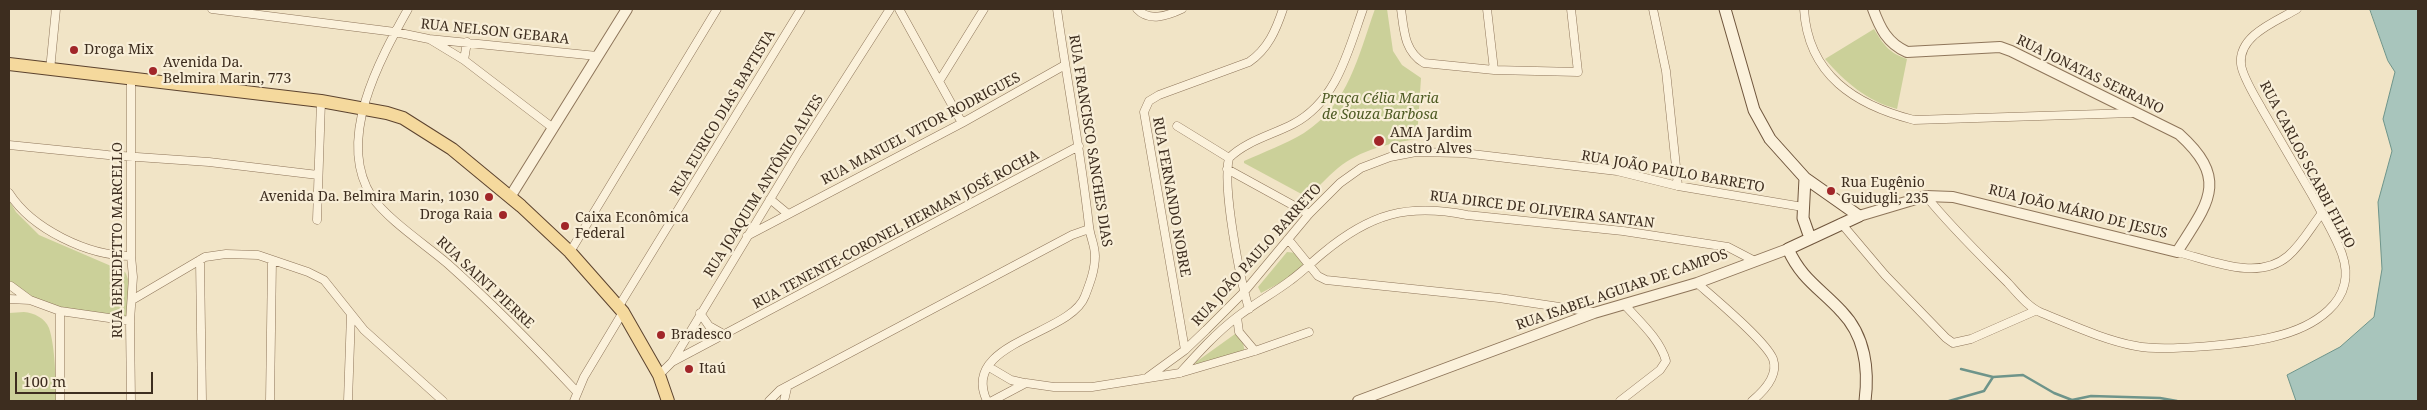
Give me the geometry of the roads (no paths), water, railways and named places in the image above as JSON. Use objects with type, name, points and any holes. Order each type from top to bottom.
[{"type":"main road","points":[[1725,9],[1754,110],[1761,125],[1805,178],[1859,216]]},
{"type":"main road","points":[[9,64],[321,101],[387,113],[420,127],[452,148],[510,197],[570,252],[621,309],[659,375],[668,401]]},
{"type":"main road","points":[[1805,178],[1803,218],[1810,238]]},
{"type":"main road","name":"RUA JOÃO MÁRIO DE JESUS","points":[[1810,238],[1859,216]]},
{"type":"main road","name":"RUA ISABEL AGUIAR DE CAMPOS","points":[[1788,249],[1810,238]]},
{"type":"main road","points":[[1788,249],[1804,277],[1844,314],[1852,327],[1865,356],[1867,376],[1865,401]]},
{"type":"street","points":[[50,70],[56,9]]},
{"type":"street","name":"RUA NELSON GEBARA","points":[[212,9],[395,32],[429,39],[597,56]]},
{"type":"street","name":"RUA SAINT PIERRE","points":[[408,9],[368,86],[362,109],[360,162],[363,176],[372,197],[392,217],[498,308],[577,392]]},
{"type":"street","points":[[510,197],[627,9]]},
{"type":"street","points":[[570,252],[717,9]]},
{"type":"street","name":"RUA EURICO DIAS BAPTISTA","points":[[574,401],[584,377],[621,309],[801,9]]},
{"type":"street","name":"RUA JOAQUIM ANTÔNIO ALVES","points":[[659,375],[672,362],[770,199],[890,9]]},
{"type":"street","points":[[899,9],[940,80],[962,123]]},
{"type":"street","points":[[940,80],[984,9]]},
{"type":"street","name":"RUA FRANCISCO SANCHES DIAS","points":[[989,367],[1006,349],[1080,307],[1094,266],[1095,246],[1089,229],[1086,192],[1057,9]]},
{"type":"street","points":[[1137,9],[1143,15],[1154,17],[1182,9]]},
{"type":"street","name":"RUA FERNANDO NOBRE","points":[[1185,350],[1144,112],[1149,101],[1159,95],[1249,62],[1259,56],[1269,43],[1283,9]]},
{"type":"street","points":[[1249,309],[1244,292],[1228,195],[1227,169],[1229,158],[1240,149],[1295,123],[1325,97],[1344,65],[1363,9]]},
{"type":"street","points":[[1401,9],[1405,40],[1416,58],[1424,63],[1494,70],[1578,72],[1571,9]]},
{"type":"street","points":[[1487,9],[1494,70]]},
{"type":"street","points":[[1653,9],[1666,71],[1678,186]]},
{"type":"street","points":[[1804,9],[1810,42],[1820,62],[1848,93],[1880,111],[1914,120],[2138,112]]},
{"type":"street","name":"RUA JONATAS SERRANO","points":[[1873,9],[1886,37],[1895,47],[1907,52],[2000,47],[2048,68],[2179,134],[2195,148],[2205,163],[2210,179],[2210,194],[2202,213],[2177,252]]},
{"type":"street","name":"RUA CARLOS SCARBI FILHO","points":[[1926,196],[1945,220],[2035,311],[2137,346],[2169,348],[2260,340],[2290,333],[2317,321],[2333,308],[2343,290],[2346,273],[2342,255],[2322,213],[2255,96],[2241,64],[2242,50],[2258,31],[2297,9]]},
{"type":"street","points":[[429,39],[464,60],[553,128]]},
{"type":"street","points":[[464,60],[467,42]]},
{"type":"street","name":"RUA MANUEL VITOR RODRIGUES","points":[[747,237],[962,123],[1065,65]]},
{"type":"street","name":"RUA BENEDETTO MARCELLO","points":[[131,78],[131,401]]},
{"type":"street","points":[[318,220],[321,101]]},
{"type":"street","points":[[1177,126],[1229,158]]},
{"type":"street","points":[[9,145],[209,162],[318,175]]},
{"type":"street","name":"RUA TENENTE-CORONEL HERMAN JOSÉ ROCHA","points":[[672,362],[725,336],[1079,146]]},
{"type":"street","name":"RUA JOÃO PAULO BARRETO","points":[[1148,377],[1185,350],[1244,292],[1309,214],[1340,183],[1361,168],[1390,157],[1416,152],[1463,153],[1617,171],[1678,186],[1803,207]]},
{"type":"street","points":[[1227,169],[1309,214]]},
{"type":"street","points":[[9,193],[27,216],[46,230],[101,252],[131,256]]},
{"type":"street","name":"RUA JOÃO MÁRIO DE JESUS","points":[[1859,216],[1926,196],[1953,197],[2008,209],[2230,266],[2265,267],[2278,263],[2289,255],[2322,213]]},
{"type":"street","points":[[770,199],[788,214]]},
{"type":"street","name":"RUA DIRCE DE OLIVEIRA SANTAN","points":[[1310,264],[1355,229],[1404,210],[1424,209],[1623,231],[1719,245],[1728,247],[1753,260]]},
{"type":"street","points":[[1841,223],[1885,275],[1953,343],[1971,339],[2035,311]]},
{"type":"street","points":[[769,401],[780,390],[787,388],[1072,235],[1089,229]]},
{"type":"street","points":[[1288,239],[1318,276],[1326,280],[1499,298],[1594,313]]},
{"type":"street","name":"RUA ISABEL AGUIAR DE CAMPOS","points":[[1362,401],[1594,313],[1697,283],[1753,260],[1788,249]]},
{"type":"street","points":[[132,300],[200,260],[215,255],[258,255],[320,277],[335,291],[350,314],[364,330],[443,401]]},
{"type":"street","points":[[200,260],[202,401]]},
{"type":"street","points":[[270,401],[272,260]]},
{"type":"street","name":"RUA JOÃO PAULO BARRETO","points":[[1180,373],[1212,339],[1237,317],[1310,264]]},
{"type":"street","points":[[1697,283],[1762,344],[1773,360],[1774,371],[1770,383],[1752,401]]},
{"type":"street","points":[[10,285],[12,293],[9,298],[30,300],[60,311],[130,321]]},
{"type":"street","points":[[10,285],[30,300]]},
{"type":"street","points":[[1620,401],[1660,370],[1666,361],[1664,352],[1656,340],[1624,304]]},
{"type":"street","points":[[60,311],[60,401]]},
{"type":"street","points":[[700,313],[709,326],[725,336]]},
{"type":"street","points":[[348,401],[350,314]]},
{"type":"street","points":[[1237,317],[1239,332],[1255,352]]},
{"type":"street","points":[[988,401],[982,386],[989,367],[1011,380],[1026,383],[1054,387],[1092,387],[1180,373],[1255,352],[1309,332]]},
{"type":"street","points":[[992,401],[1026,383]]},
{"type":"street","points":[[784,401],[787,388]]},
{"type":"water","points":[[2370,9],[2418,9],[2418,401],[2296,401],[2287,375],[2340,347],[2374,317],[2382,269],[2378,202],[2392,151],[2383,119],[2395,72],[2388,61]]},
{"type":"waterway","points":[[1961,369],[1993,377],[2023,375],[2054,393],[2072,400],[2091,396],[2160,398],[2177,401]]},
{"type":"waterway","points":[[1949,401],[1984,391],[1993,377]]},
{"type":"place","name":"Droga Mix","points":[[74,50]]},
{"type":"place","name":"Avenida Da. Belmira Marin, 773","points":[[153,71]]},
{"type":"place","name":"AMA Jardim Castro Alves","points":[[1379,141]]},
{"type":"place","name":"Rua Eugênio Guidugli, 235","points":[[1831,191]]},
{"type":"place","name":"Avenida Da. Belmira Marin, 1030","points":[[489,197]]},
{"type":"place","name":"Droga Raia","points":[[503,215]]},
{"type":"place","name":"Caixa Econômica Federal","points":[[565,226]]},
{"type":"place","name":"Bradesco","points":[[661,335]]},
{"type":"place","name":"Itaú","points":[[689,369]]},
{"type":"park label","name":"Praça Célia Maria de Souza Barbosa","points":[[1380,108]]}]
